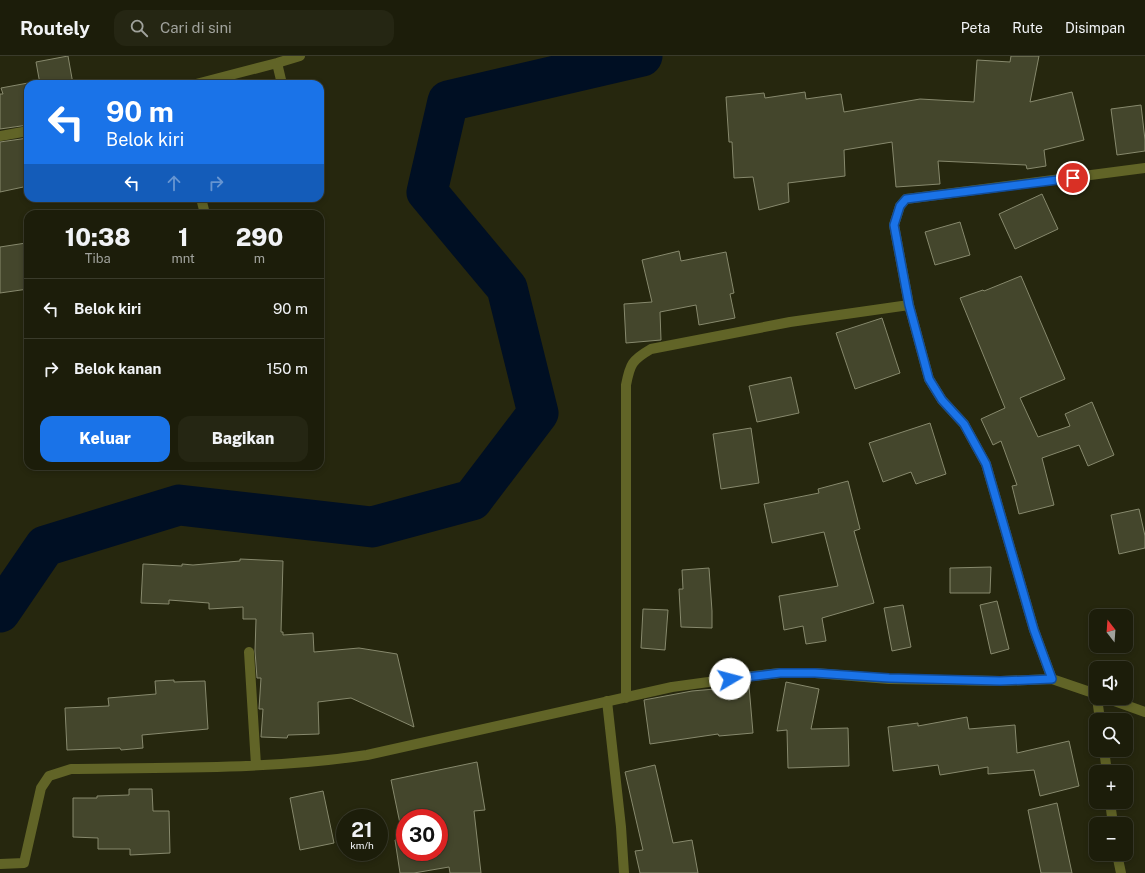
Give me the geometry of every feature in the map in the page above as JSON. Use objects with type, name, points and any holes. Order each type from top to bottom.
[{"type":"street","points":[[212,80],[300,56]]},
{"type":"street","points":[[278,63],[281,80]]},
{"type":"street","points":[[0,136],[24,132]]},
{"type":"street","points":[[1052,679],[1034,630],[986,464],[964,424],[942,400],[929,379],[909,305],[894,225],[900,206],[906,199],[1145,168]]},
{"type":"street","points":[[626,698],[626,385],[632,364],[639,356],[651,349],[790,322],[909,305]]},
{"type":"street","points":[[249,652],[256,765]]},
{"type":"street","points":[[0,864],[25,868],[41,788],[49,776],[71,769],[256,765],[333,760],[367,755],[672,687],[780,673],[815,673],[913,679],[1000,681],[1052,679],[1089,692]]},
{"type":"street","points":[[607,701],[621,827],[624,873]]},
{"type":"street","points":[[1126,705],[1145,712]]},
{"type":"street","points":[[1118,861],[1121,873]]},
{"type":"building","points":[[68,56],[72,80],[39,80],[36,62]]},
{"type":"building","points":[[1011,56],[1039,56],[1030,102],[1072,92],[1084,140],[1044,150],[1046,166],[1027,169],[1026,165],[938,161],[940,184],[896,187],[892,142],[844,150],[845,176],[788,183],[789,202],[759,210],[753,177],[734,178],[732,142],[729,142],[726,97],[764,93],[765,98],[805,92],[806,99],[841,94],[844,112],[920,99],[974,102],[977,60],[1010,62]]},
{"type":"building","points":[[24,84],[24,126],[0,129],[0,94],[3,94],[1,88]]},
{"type":"building","points":[[1141,105],[1145,151],[1117,155],[1111,109]]},
{"type":"building","points":[[24,139],[24,187],[0,192],[0,142]]},
{"type":"building","points":[[1042,194],[1058,229],[1015,249],[999,214]]},
{"type":"building","points":[[960,222],[970,255],[935,265],[925,232]]},
{"type":"building","points":[[24,243],[24,290],[0,293],[0,247]]},
{"type":"building","points":[[679,251],[681,261],[726,252],[734,293],[730,294],[735,318],[699,325],[696,305],[660,312],[661,340],[626,343],[624,304],[652,302],[642,260]]},
{"type":"building","points":[[1021,276],[1065,379],[1020,398],[1038,437],[1070,426],[1065,414],[1092,402],[1114,455],[1088,466],[1079,445],[1042,458],[1054,505],[1019,514],[1012,486],[1017,485],[1001,441],[993,445],[981,419],[1005,408],[960,298],[983,290],[984,291]]},
{"type":"building","points":[[882,318],[900,373],[855,389],[836,333]]},
{"type":"building","points":[[791,377],[799,413],[757,422],[749,386]]},
{"type":"building","points":[[930,423],[946,474],[916,484],[911,472],[883,482],[869,443]]},
{"type":"building","points":[[751,428],[759,483],[721,489],[713,434]]},
{"type":"building","points":[[848,481],[860,529],[854,531],[874,603],[822,618],[826,641],[806,644],[803,626],[784,630],[779,596],[838,586],[824,532],[772,543],[764,504],[819,493],[818,489]]},
{"type":"building","points":[[1139,509],[1145,536],[1145,548],[1119,554],[1111,515]]},
{"type":"building","points":[[240,559],[283,561],[281,632],[283,632],[283,635],[313,633],[314,652],[359,648],[397,654],[414,727],[351,698],[318,702],[319,734],[288,735],[287,738],[261,737],[263,709],[259,709],[261,678],[257,678],[255,651],[256,619],[243,619],[243,607],[209,609],[209,603],[169,600],[169,604],[141,603],[143,564],[182,566],[182,564],[193,565],[240,561]]},
{"type":"building","points":[[991,567],[990,593],[950,593],[950,568]]},
{"type":"building","points":[[709,568],[712,628],[681,627],[679,589],[683,589],[682,570]]},
{"type":"building","points":[[997,601],[1009,649],[991,654],[980,605]]},
{"type":"building","points":[[903,605],[911,647],[892,651],[884,608]]},
{"type":"building","points":[[643,609],[668,610],[665,650],[641,648]]},
{"type":"building","points":[[174,680],[174,682],[205,681],[208,729],[142,735],[143,748],[121,750],[120,748],[67,750],[65,708],[109,706],[108,698],[156,694],[155,681]]},
{"type":"building","points":[[786,682],[819,689],[811,729],[848,728],[849,766],[788,768],[787,730],[777,731]]},
{"type":"building","points":[[749,686],[753,733],[719,736],[718,734],[650,744],[644,700],[692,691]]},
{"type":"building","points":[[967,717],[969,729],[1015,725],[1017,753],[1069,741],[1079,786],[1040,796],[1034,770],[988,774],[988,767],[940,775],[938,765],[893,771],[888,727],[918,723],[918,726]]},
{"type":"building","points":[[477,762],[485,810],[474,811],[481,873],[450,873],[449,867],[414,873],[400,873],[398,861],[448,861],[448,809],[397,809],[391,780]]},
{"type":"building","points":[[655,765],[673,843],[692,840],[698,873],[640,873],[635,851],[643,850],[625,772]]},
{"type":"building","points":[[129,789],[152,789],[153,811],[169,811],[170,853],[130,855],[130,849],[98,849],[98,838],[73,837],[73,798],[97,798],[97,796],[129,795]]},
{"type":"building","points":[[323,791],[334,843],[300,850],[290,798]]},
{"type":"building","points":[[1057,803],[1072,873],[1041,873],[1028,810]]},
{"type":"waterway","points":[[0,612],[45,546],[179,505],[372,527],[472,500],[538,413],[507,288],[427,192],[448,101],[642,56]]},
{"type":"route","points":[[730,679],[780,673],[815,673],[889,678],[1000,681],[1052,679],[1034,630],[986,464],[964,424],[942,400],[929,379],[909,305],[894,225],[896,214],[906,199],[1073,178]]}]
